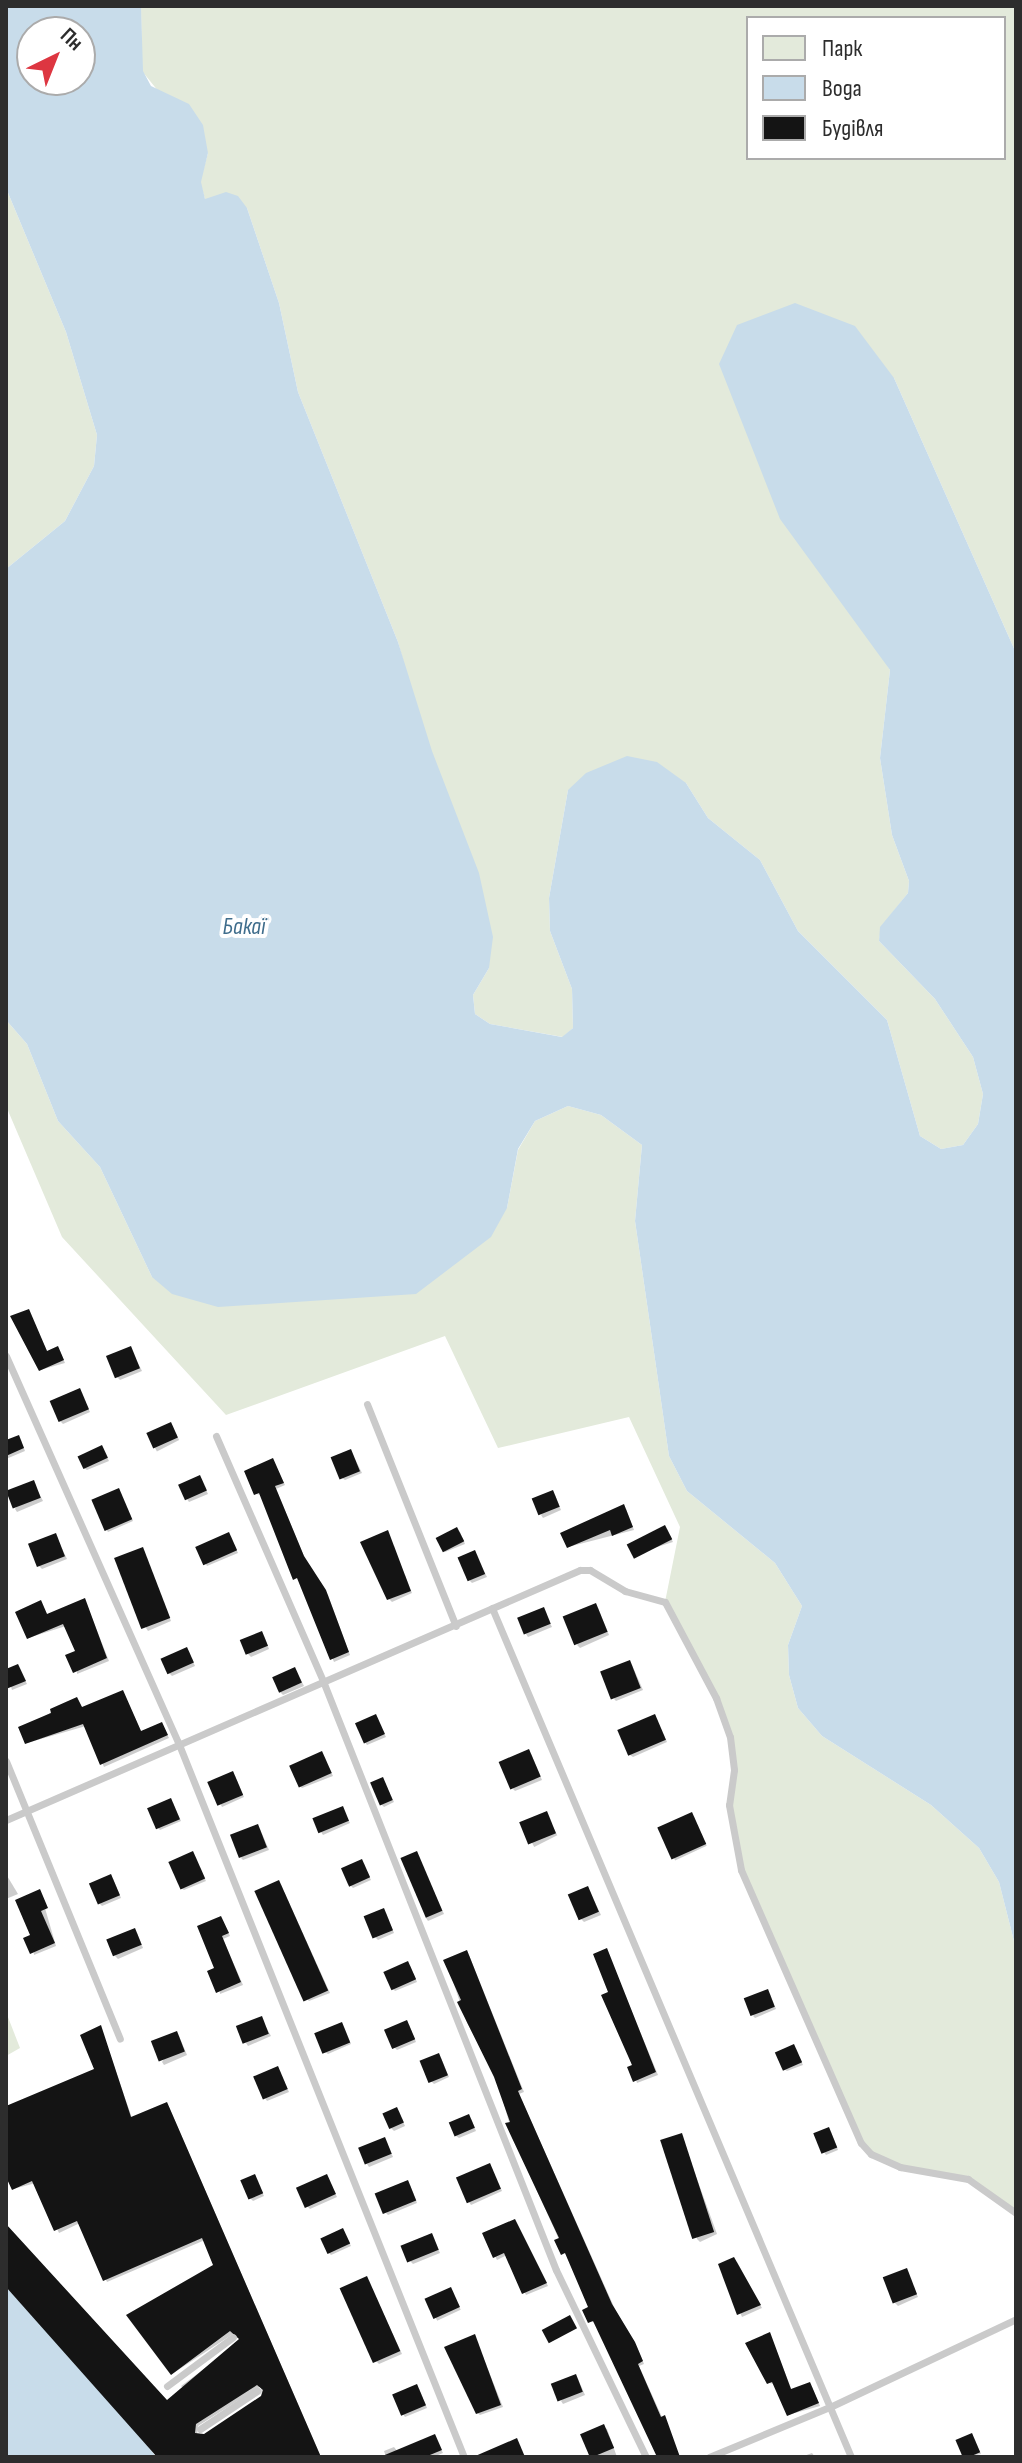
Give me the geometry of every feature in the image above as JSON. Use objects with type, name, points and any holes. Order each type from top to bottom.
[{"type":"lane","points":[[6,1356],[178,1742],[464,2457]]},
{"type":"lane","points":[[367,1404],[456,1626]]},
{"type":"lane","points":[[216,1436],[323,1681],[556,2270],[646,2457]]},
{"type":"lane","points":[[6,1820],[178,1742],[456,1626],[580,1570],[665,1602],[710,1685],[730,1737],[734,1770],[729,1805],[741,1870],[852,2128],[883,2161],[968,2179],[1016,2213]]},
{"type":"lane","points":[[492,1608],[851,2457]]},
{"type":"lane","points":[[6,1761],[120,2039]]},
{"type":"lane","points":[[709,2457],[832,2406],[1016,2319]]},
{"type":"lane","points":[[167,2386],[233,2337]]},
{"type":"lane","points":[[200,2429],[257,2391]]},
{"type":"green space","points":[[141,6],[1016,6],[1016,653],[894,378],[869,635],[890,670],[880,758],[892,835],[909,881],[908,893],[881,927],[879,941],[935,999],[973,1057],[983,1094],[978,1124],[963,1145],[941,1149],[920,1136],[887,1020],[798,931],[760,860],[708,818],[686,783],[568,790],[549,898],[550,931],[572,989],[573,1028],[563,1037],[490,1024],[475,1014],[473,995],[489,968],[398,642],[298,392],[279,303],[247,208],[205,199],[200,182],[208,153],[142,71]]},
{"type":"green space","points":[[6,188],[66,332],[97,435],[94,466],[65,521],[6,569]]},
{"type":"green space","points":[[6,1020],[27,1044],[58,1121],[100,1167],[152,1277],[507,1208],[518,1150],[535,1121],[568,1106],[601,1115],[642,1145],[635,1221],[669,1456],[687,1491],[775,1563],[802,1606],[788,1645],[789,1675],[798,1708],[822,1736],[931,1805],[979,1848],[999,1882],[1016,1949],[1016,2213],[968,2179],[883,2161],[861,2143],[741,1870],[729,1805],[734,1770],[730,1737],[716,1697],[665,1602],[680,1527],[629,1417],[498,1448],[445,1336],[226,1415],[62,1237],[6,1106]]},
{"type":"green space","points":[[6,2012],[20,2048],[6,2056]]},
{"type":"water","name":"Бакаї","points":[[6,6],[141,6],[143,71],[151,86],[189,104],[203,125],[208,153],[201,182],[205,199],[226,192],[238,196],[247,208],[279,303],[298,392],[398,642],[432,751],[479,873],[493,937],[489,968],[473,995],[475,1014],[490,1024],[562,1037],[573,1028],[572,989],[550,931],[549,898],[568,790],[586,773],[627,756],[657,762],[686,783],[708,818],[760,860],[798,931],[887,1020],[920,1136],[941,1149],[963,1145],[978,1124],[983,1094],[973,1057],[935,999],[879,941],[880,927],[908,893],[909,881],[892,835],[880,758],[890,670],[780,519],[719,364],[737,325],[795,303],[855,326],[894,378],[1016,653],[1016,1949],[999,1882],[979,1848],[931,1805],[822,1736],[798,1708],[789,1675],[788,1645],[802,1606],[775,1563],[687,1491],[669,1456],[635,1221],[642,1145],[601,1115],[568,1106],[535,1121],[518,1149],[507,1208],[491,1237],[416,1294],[218,1307],[172,1294],[152,1277],[100,1167],[58,1121],[27,1044],[6,1020],[6,569],[65,521],[94,466],[97,435],[66,332],[6,188]]},
{"type":"water","points":[[6,2287],[129,2421],[156,2457],[6,2457]]},
{"type":"building","points":[[29,1309],[47,1351],[58,1346],[64,1360],[39,1371],[10,1316]]},
{"type":"building","points":[[131,1346],[140,1368],[115,1378],[106,1356]]},
{"type":"building","points":[[80,1388],[89,1409],[59,1422],[50,1401]]},
{"type":"building","points":[[171,1422],[178,1438],[153,1449],[146,1433]]},
{"type":"building","points":[[19,1435],[24,1448],[6,1456],[6,1440]]},
{"type":"building","points":[[102,1445],[108,1458],[83,1469],[78,1456]]},
{"type":"building","points":[[351,1449],[360,1471],[340,1479],[331,1457]]},
{"type":"building","points":[[273,1458],[284,1483],[275,1486],[304,1556],[326,1590],[349,1652],[330,1660],[297,1578],[293,1580],[259,1493],[254,1495],[244,1471]]},
{"type":"building","points":[[200,1475],[207,1491],[185,1500],[178,1485]]},
{"type":"building","points":[[34,1480],[41,1498],[13,1508],[6,1491]]},
{"type":"building","points":[[119,1488],[132,1519],[105,1531],[91,1500]]},
{"type":"building","points":[[553,1490],[560,1507],[538,1515],[532,1499]]},
{"type":"building","points":[[624,1504],[633,1527],[612,1536],[610,1530],[567,1548],[560,1533]]},
{"type":"building","points":[[665,1525],[672,1539],[634,1559],[627,1545]]},
{"type":"building","points":[[457,1527],[464,1541],[443,1552],[436,1538]]},
{"type":"building","points":[[388,1530],[411,1591],[387,1600],[360,1542]]},
{"type":"building","points":[[229,1532],[237,1550],[203,1565],[195,1547]]},
{"type":"building","points":[[56,1533],[65,1556],[37,1567],[28,1544]]},
{"type":"building","points":[[143,1547],[170,1618],[141,1629],[114,1558]]},
{"type":"building","points":[[475,1550],[485,1574],[468,1581],[458,1557]]},
{"type":"building","points":[[85,1598],[107,1658],[73,1673],[65,1655],[75,1651],[63,1624],[27,1639],[15,1612],[41,1600],[47,1614]]},
{"type":"building","points":[[596,1603],[608,1632],[574,1645],[563,1616]]},
{"type":"building","points":[[544,1607],[551,1624],[524,1635],[517,1618]]},
{"type":"building","points":[[262,1631],[268,1646],[246,1655],[240,1640]]},
{"type":"building","points":[[187,1647],[194,1663],[167,1674],[161,1659]]},
{"type":"building","points":[[630,1660],[641,1688],[611,1699],[600,1671]]},
{"type":"building","points":[[18,1664],[26,1681],[6,1689],[6,1669]]},
{"type":"building","points":[[295,1667],[302,1683],[279,1693],[272,1677]]},
{"type":"building","points":[[123,1690],[141,1731],[162,1722],[168,1735],[100,1765],[83,1724],[25,1744],[18,1727],[51,1713],[50,1709],[77,1697],[82,1707]]},
{"type":"building","points":[[376,1714],[385,1734],[364,1743],[355,1723]]},
{"type":"building","points":[[655,1714],[666,1740],[628,1756],[617,1730]]},
{"type":"building","points":[[529,1749],[541,1777],[510,1790],[499,1762]]},
{"type":"building","points":[[322,1751],[332,1773],[299,1788],[289,1766]]},
{"type":"building","points":[[233,1771],[243,1795],[217,1806],[207,1782]]},
{"type":"building","points":[[383,1777],[393,1800],[380,1805],[370,1782]]},
{"type":"building","points":[[171,1798],[180,1819],[156,1829],[147,1808]]},
{"type":"building","points":[[343,1806],[349,1821],[318,1833],[312,1818]]},
{"type":"building","points":[[547,1811],[556,1833],[528,1844],[519,1822]]},
{"type":"building","points":[[692,1812],[706,1844],[672,1859],[657,1827]]},
{"type":"building","points":[[258,1824],[267,1847],[239,1858],[230,1835]]},
{"type":"building","points":[[193,1851],[205,1878],[181,1889],[168,1862]]},
{"type":"building","points":[[417,1851],[442,1911],[426,1918],[400,1858]]},
{"type":"building","points":[[362,1859],[370,1877],[349,1887],[341,1868]]},
{"type":"building","points":[[111,1874],[120,1895],[98,1905],[89,1883]]},
{"type":"building","points":[[279,1880],[328,1991],[304,2002],[254,1891]]},
{"type":"building","points":[[588,1886],[599,1912],[579,1920],[568,1895]]},
{"type":"building","points":[[40,1889],[48,1908],[41,1911],[55,1943],[30,1954],[23,1938],[30,1935],[15,1900]]},
{"type":"building","points":[[384,1908],[393,1930],[373,1938],[364,1916]]},
{"type":"building","points":[[221,1916],[229,1933],[222,1936],[241,1982],[216,1993],[207,1971],[214,1968],[197,1926]]},
{"type":"building","points":[[135,1928],[142,1945],[113,1956],[106,1940]]},
{"type":"building","points":[[607,1948],[656,2072],[633,2082],[627,2067],[632,2065],[601,1995],[608,1992],[593,1954]]},
{"type":"building","points":[[467,1950],[522,2089],[518,2091],[612,2304],[635,2342],[643,2361],[638,2364],[661,2417],[665,2415],[680,2457],[657,2457],[593,2321],[588,2323],[582,2310],[588,2307],[565,2253],[561,2255],[554,2240],[559,2238],[505,2123],[510,2122],[494,2077],[457,2002],[461,2000],[443,1960]]},
{"type":"building","points":[[408,1961],[416,1979],[391,1990],[383,1972]]},
{"type":"building","points":[[768,1989],[775,2007],[751,2016],[744,1998]]},
{"type":"building","points":[[262,2016],[269,2034],[243,2044],[236,2026]]},
{"type":"building","points":[[407,2020],[415,2039],[392,2049],[384,2030]]},
{"type":"building","points":[[342,2022],[350,2042],[322,2054],[314,2033]]},
{"type":"building","points":[[101,2025],[131,2117],[167,2102],[321,2457],[157,2457],[6,2287],[6,2224],[167,2400],[239,2339],[230,2331],[171,2375],[126,2315],[213,2265],[202,2238],[103,2281],[77,2221],[54,2231],[32,2181],[12,2190],[6,2177],[6,2106],[94,2069],[80,2035]],"holes":[[[257,2385],[263,2390],[261,2396],[204,2434],[195,2433],[196,2424]]]},
{"type":"building","points":[[177,2031],[185,2052],[159,2062],[151,2041]]},
{"type":"building","points":[[794,2044],[802,2062],[783,2071],[775,2053]]},
{"type":"building","points":[[439,2053],[448,2075],[429,2083],[420,2061]]},
{"type":"building","points":[[278,2066],[288,2089],[263,2100],[253,2077]]},
{"type":"building","points":[[397,2107],[404,2123],[389,2129],[382,2114]]},
{"type":"building","points":[[469,2114],[475,2128],[455,2136],[449,2123]]},
{"type":"building","points":[[829,2127],[837,2147],[821,2154],[813,2133]]},
{"type":"building","points":[[682,2133],[714,2232],[692,2239],[660,2140]]},
{"type":"building","points":[[385,2137],[392,2154],[365,2165],[358,2148]]},
{"type":"building","points":[[490,2163],[501,2189],[467,2203],[456,2177]]},
{"type":"building","points":[[255,2174],[263,2193],[248,2200],[240,2180]]},
{"type":"building","points":[[327,2174],[336,2194],[305,2208],[296,2188]]},
{"type":"building","points":[[408,2180],[416,2200],[383,2214],[375,2193]]},
{"type":"building","points":[[515,2219],[547,2283],[522,2294],[504,2253],[493,2258],[482,2233]]},
{"type":"building","points":[[343,2228],[350,2243],[328,2254],[320,2239]]},
{"type":"building","points":[[432,2233],[439,2250],[407,2262],[400,2246]]},
{"type":"building","points":[[734,2257],[761,2305],[737,2315],[718,2264]]},
{"type":"building","points":[[907,2268],[917,2294],[893,2303],[883,2277]]},
{"type":"building","points":[[367,2276],[400,2351],[373,2363],[340,2288]]},
{"type":"building","points":[[451,2287],[460,2307],[433,2319],[425,2299]]},
{"type":"building","points":[[570,2315],[577,2328],[549,2343],[542,2330]]},
{"type":"building","points":[[770,2332],[791,2389],[810,2382],[819,2403],[787,2416],[772,2382],[767,2384],[745,2343]]},
{"type":"building","points":[[475,2334],[501,2405],[476,2414],[444,2347]]},
{"type":"building","points":[[576,2374],[583,2392],[558,2401],[551,2384]]},
{"type":"building","points":[[417,2384],[426,2405],[401,2416],[392,2395]]},
{"type":"building","points":[[604,2424],[614,2448],[590,2457],[580,2434]]},
{"type":"building","points":[[972,2433],[980,2452],[963,2457],[955,2440]]},
{"type":"building","points":[[435,2434],[442,2450],[425,2457],[380,2457]]},
{"type":"building","points":[[517,2438],[525,2457],[473,2457]]}]
